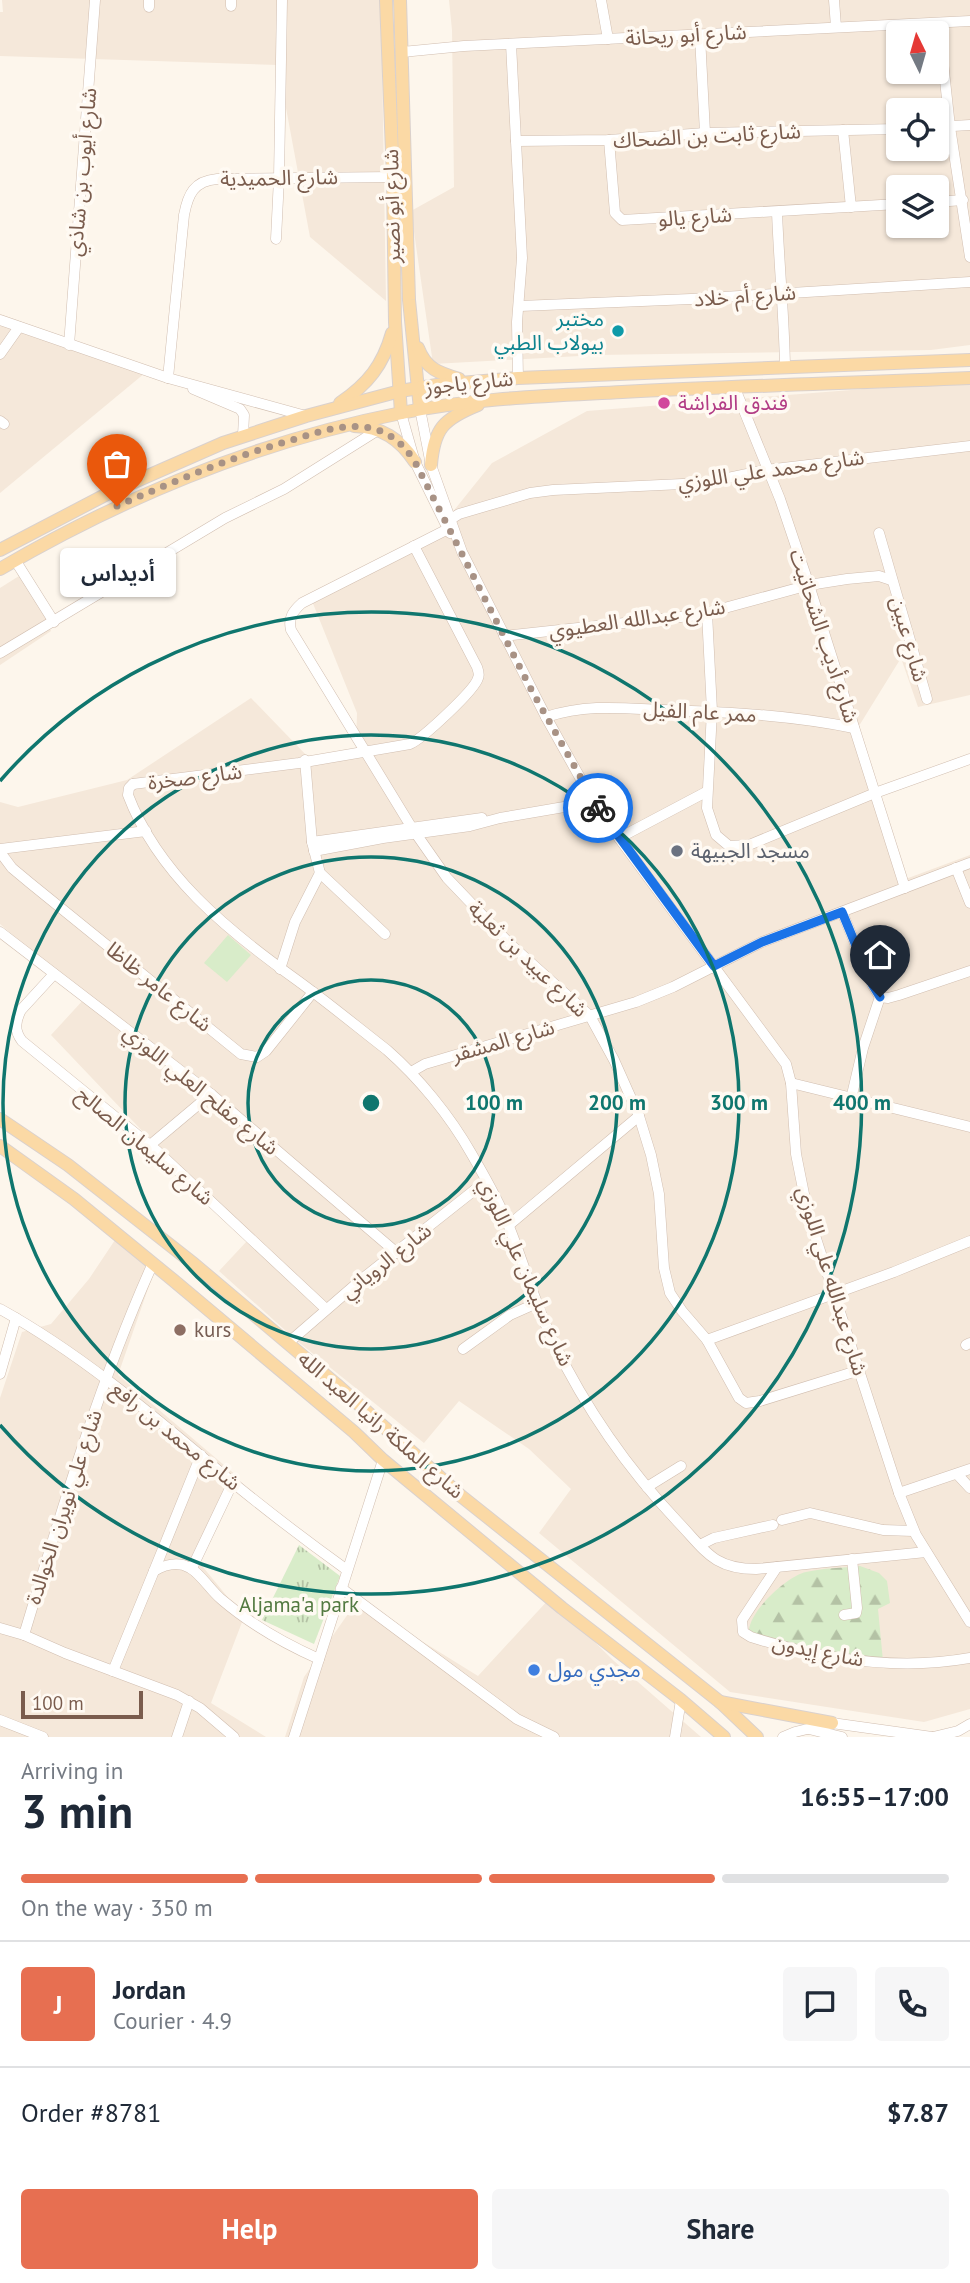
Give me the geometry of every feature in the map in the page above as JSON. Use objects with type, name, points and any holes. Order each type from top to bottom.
[{"type":"main road","name":"شارع أبو نصير","points":[[386,0],[395,323],[401,412]]},
{"type":"main road","name":"شارع أبو نصير","points":[[400,0],[412,331],[420,409]]},
{"type":"main road","points":[[330,410],[358,390],[376,372],[383,360],[395,323]]},
{"type":"main road","points":[[412,331],[425,364],[438,373],[466,382]]},
{"type":"main road","name":"شارع ياجوز","points":[[0,550],[109,493],[243,436],[400,391],[518,378],[970,360]]},
{"type":"main road","name":"شارع ياجوز","points":[[0,569],[117,506],[172,482],[251,452],[339,426],[401,412],[493,399],[734,386],[970,378]]},
{"type":"main road","points":[[431,466],[433,443],[447,422],[469,408],[493,399]]},
{"type":"main road","points":[[339,426],[378,430],[405,446],[415,462]]},
{"type":"main road","name":"شارع الملكة رانيا العبد الله","points":[[0,1119],[68,1165],[194,1264],[383,1424],[461,1496],[720,1702],[743,1731],[757,1737]]},
{"type":"main road","name":"شارع الملكة رانيا العبد الله","points":[[0,1146],[75,1199],[354,1432],[383,1460],[562,1608],[681,1700],[723,1737]]},
{"type":"main road","points":[[720,1702],[832,1723]]},
{"type":"street","name":"شارع أيوب بن شاذي","points":[[69,345],[95,0]]},
{"type":"street","points":[[276,239],[282,0]]},
{"type":"street","points":[[601,0],[608,39]]},
{"type":"street","points":[[834,0],[836,27]]},
{"type":"street","name":"شارع أبو ريحانة","points":[[949,23],[970,21]]},
{"type":"street","name":"شارع أبو ريحانة","points":[[402,52],[886,26]]},
{"type":"street","points":[[700,36],[705,134]]},
{"type":"street","points":[[511,44],[522,258],[517,322],[518,378]]},
{"type":"street","points":[[945,84],[950,127],[965,194],[970,257]]},
{"type":"street","points":[[950,127],[970,125]]},
{"type":"street","name":"شارع ثابت بن الضحاك","points":[[516,141],[886,129]]},
{"type":"street","points":[[843,130],[851,207]]},
{"type":"street","name":"شارع يالو","points":[[609,140],[615,213],[619,219],[653,220],[886,205]]},
{"type":"street","name":"شارع الحميدية","points":[[168,378],[179,249],[188,195],[195,186],[209,180],[393,177]]},
{"type":"street","points":[[777,212],[780,280],[784,293],[785,366]]},
{"type":"street","name":"شارع أم خلاد","points":[[520,306],[970,282]]},
{"type":"street","points":[[0,320],[168,378],[306,416]]},
{"type":"street","points":[[0,354],[19,327]]},
{"type":"street","points":[[189,382],[195,390],[240,409],[244,419],[243,436]]},
{"type":"street","name":"شارع أديب الشحاتيت","points":[[734,386],[780,499],[905,888]]},
{"type":"street","name":"شارع عبدالله علي اللوزي","points":[[420,409],[431,466],[450,524],[546,718],[595,804],[784,1059],[791,1083],[796,1154],[810,1222],[899,1493],[913,1531],[970,1622]]},
{"type":"street","name":"شارع عبدالله علي اللوزي","points":[[401,412],[415,462],[450,524]]},
{"type":"street","points":[[0,653],[225,518],[284,489],[378,430]]},
{"type":"street","name":"شارع محمد علي اللوزي","points":[[290,618],[292,612],[302,603],[414,546],[450,524],[459,514],[530,493],[589,487],[704,483],[766,470],[970,446]]},
{"type":"street","name":"شارع عبين","points":[[878,533],[927,699]]},
{"type":"street","name":"شارع صخرة","points":[[133,784],[307,761],[415,742],[446,715],[478,678],[477,667],[414,546]]},
{"type":"street","points":[[15,560],[54,622]]},
{"type":"street","name":"شارع عبين","points":[[809,585],[879,576],[891,580]]},
{"type":"street","name":"شارع عبدالله العطيوي","points":[[504,636],[707,613],[809,585]]},
{"type":"street","points":[[707,613],[712,711],[706,792],[710,820],[716,835],[729,846],[760,841],[875,793],[970,759]]},
{"type":"street","name":"شارع عبيد بن ثعلبة","points":[[290,618],[294,636],[414,831],[447,878],[477,912],[590,1016],[614,1060],[639,1116],[659,1194],[664,1268],[670,1293],[708,1340],[739,1398],[746,1402],[760,1401],[860,1370]]},
{"type":"street","name":"ممر عام الفيل","points":[[546,718],[569,710],[592,708],[712,711],[805,719],[854,728]]},
{"type":"street","points":[[307,761],[313,847],[320,873],[385,934]]},
{"type":"street","name":"شارع سليمان علي اللوزي","points":[[133,784],[128,795],[146,831],[162,856],[201,903],[233,932],[387,1050],[411,1072],[470,1150],[509,1225],[554,1343],[601,1429],[647,1487],[714,1560],[743,1569],[926,1552]]},
{"type":"street","points":[[619,838],[706,792]]},
{"type":"street","points":[[313,847],[487,817],[500,818],[595,804]]},
{"type":"street","points":[[0,851],[146,831]]},
{"type":"street","name":"شارع عامر ظاظا","points":[[0,851],[21,875],[241,1054],[257,1057],[265,1051],[313,992]]},
{"type":"street","name":"شارع المشقر","points":[[411,1072],[425,1063],[636,1002],[762,942],[970,863]]},
{"type":"street","points":[[956,868],[970,903]]},
{"type":"street","points":[[280,969],[296,922],[320,873]]},
{"type":"street","points":[[842,912],[880,997]]},
{"type":"street","name":"شارع مفلح العلي اللوزي","points":[[0,932],[211,1094],[397,1253]]},
{"type":"street","points":[[880,997],[899,995],[970,971]]},
{"type":"street","name":"شارع سليمان الصالح","points":[[54,974],[21,1010],[15,1026],[22,1041],[149,1146],[326,1309]]},
{"type":"street","points":[[851,1099],[863,1048],[880,997]]},
{"type":"street","points":[[791,1083],[970,1127]]},
{"type":"street","points":[[149,1146],[211,1094]]},
{"type":"street","points":[[509,1225],[639,1116]]},
{"type":"street","name":"شارع الروياني","points":[[288,1343],[326,1309],[486,1181]]},
{"type":"street","points":[[708,1340],[894,1272],[970,1241]]},
{"type":"street","name":"شارع علي نويران الخوالدة","points":[[24,1635],[79,1456],[153,1263]]},
{"type":"street","points":[[463,1349],[510,1315],[537,1303]]},
{"type":"street","name":"شارع محمد بن رافع","points":[[0,1310],[64,1348],[107,1380],[290,1529],[347,1570]]},
{"type":"street","points":[[0,1374],[16,1318]]},
{"type":"street","points":[[113,1671],[201,1455]]},
{"type":"street","points":[[294,1737],[383,1460]]},
{"type":"street","points":[[647,1487],[681,1465]]},
{"type":"street","points":[[899,1493],[970,1469]]},
{"type":"street","points":[[957,1474],[970,1488]]},
{"type":"street","points":[[192,1568],[233,1482]]},
{"type":"street","points":[[700,1545],[714,1538],[810,1513],[883,1530],[913,1531]]},
{"type":"street","points":[[844,1615],[856,1613],[858,1608],[852,1559]]},
{"type":"street","points":[[154,1571],[172,1564],[192,1568],[209,1589],[240,1615],[319,1659]]},
{"type":"street","name":"شارع إيدون","points":[[777,1567],[742,1620],[743,1632],[751,1637],[869,1662],[940,1662],[970,1658]]},
{"type":"street","points":[[341,1588],[517,1719],[554,1737]]},
{"type":"street","points":[[0,1628],[24,1635],[189,1701],[234,1737]]},
{"type":"street","points":[[676,1737],[681,1700]]},
{"type":"street","points":[[177,1737],[189,1701]]},
{"type":"street","points":[[0,1720],[43,1737]]},
{"type":"street","points":[[783,1737],[832,1723],[932,1737],[950,1734],[970,1724]]},
{"type":"street","points":[[806,1729],[842,1737]]},
{"type":"shaded area","points":[[2,0],[381,0],[386,301],[310,237],[278,65],[0,56]]},
{"type":"shaded area","points":[[449,0],[970,0],[970,345],[931,350],[597,355],[433,364],[411,211],[454,187],[452,30]]},
{"type":"shaded area","points":[[0,314],[151,368],[0,493]]},
{"type":"shaded area","points":[[970,384],[970,695],[918,707],[901,658],[854,734],[903,880],[970,855],[970,1709],[924,1722],[730,1692],[539,1533],[571,1489],[529,1449],[459,1401],[424,1443],[296,1340],[219,1271],[247,1241],[51,1035],[85,998],[0,924],[0,802],[18,807],[127,780],[251,698],[309,758],[356,749],[357,713],[312,601],[439,529],[492,463],[587,411],[864,389]]},
{"type":"shaded area","points":[[27,571],[51,631],[0,665],[0,588]]},
{"type":"shaded area","points":[[117,1237],[158,1260],[118,1375],[238,1477],[198,1561],[244,1617],[211,1703],[266,1737],[0,1737],[0,1398],[22,1332],[51,1324],[89,1279]]},
{"type":"shaded area","points":[[550,1598],[614,1661],[701,1737],[285,1737],[304,1677],[357,1601],[478,1676]]},
{"type":"green space","points":[[228,935],[251,955],[227,982],[204,963]]},
{"type":"green space","name":"Aljama'a park","points":[[299,1545],[340,1576],[314,1644],[262,1620]]},
{"type":"green space","points":[[860,1566],[879,1573],[887,1581],[890,1603],[878,1609],[883,1661],[855,1659],[749,1633],[754,1616],[761,1606],[789,1580],[806,1572]]},
{"type":"way so far","points":[[117,506],[212,466],[339,426],[378,430],[393,437],[405,446],[415,462],[532,691],[598,808]]},
{"type":"place","name":"مختبر بيولاب الطبي","points":[[618,331]]},
{"type":"place","name":"فندق الفراشة","points":[[664,403]]},
{"type":"place","name":"أديداس","points":[[117,506]]},
{"type":"place","name":"مسجد الجبيهة","points":[[677,851]]},
{"type":"place","name":"kurs","points":[[180,1330]]},
{"type":"place","name":"مجدي مول","points":[[534,1670]]},
{"type":"route","points":[[598,808],[714,966],[762,942],[842,912],[880,997]]}]
